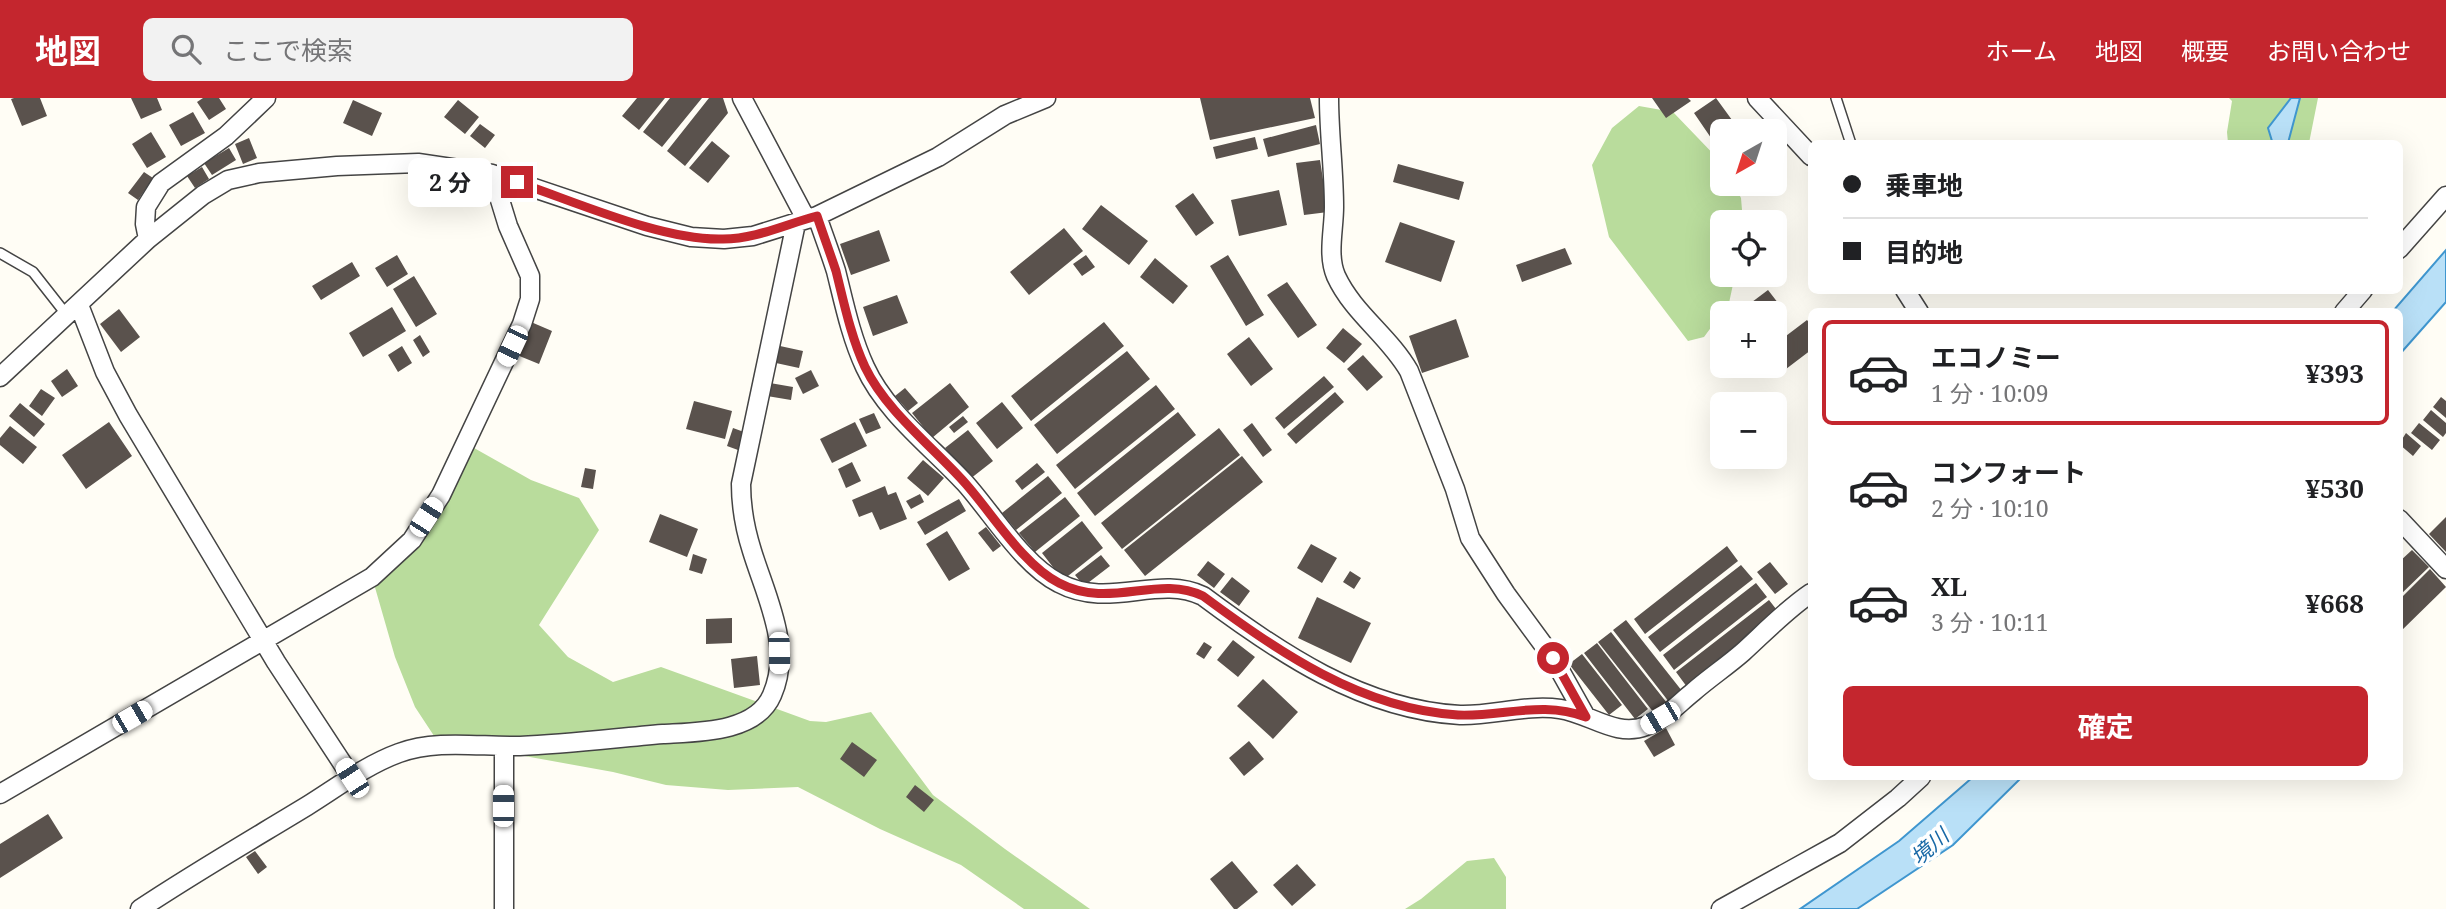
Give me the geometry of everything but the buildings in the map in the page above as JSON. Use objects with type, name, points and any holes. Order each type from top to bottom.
[{"type":"street","points":[[148,239],[146,206],[161,183],[226,136],[266,98]]},
{"type":"street","points":[[743,98],[806,219],[872,381],[886,400],[965,484],[1012,541],[1033,563],[1059,583],[1082,592],[1108,595],[1159,589],[1190,590],[1203,596],[1284,653],[1325,676],[1367,694],[1405,706],[1459,715],[1560,709],[1614,728],[1629,730],[1646,726],[1675,709],[1808,596]]},
{"type":"street","points":[[0,377],[148,239],[203,195],[228,180],[259,173],[337,166],[418,163],[492,174],[647,226],[691,237],[724,239],[752,236],[806,219],[938,157],[1005,115],[1046,98]]},
{"type":"street","points":[[1329,98],[1334,207],[1331,261],[1337,277],[1362,313],[1400,355],[1409,370],[1471,538],[1506,594],[1553,658],[1586,717]]},
{"type":"street","points":[[1757,98],[1808,153]]},
{"type":"street","points":[[0,794],[372,577],[412,540],[441,495],[467,444],[522,324],[530,299],[530,276],[508,226],[492,174]]},
{"type":"street","points":[[2403,244],[2446,196]]},
{"type":"street","points":[[140,909],[189,876],[352,778],[399,753],[440,745],[504,746],[713,730],[749,718],[765,706],[771,697],[779,672],[777,630],[744,525],[741,484],[806,219]]},
{"type":"street","points":[[2347,308],[2360,294]]},
{"type":"street","points":[[72,310],[128,415],[264,642],[352,778]]},
{"type":"street","points":[[2403,523],[2446,569]]},
{"type":"street","points":[[504,746],[504,909]]},
{"type":"street","points":[[1721,909],[1840,843],[1918,780]]},
{"type":"lane","points":[[1836,98],[1850,140]]},
{"type":"lane","points":[[0,253],[33,272],[72,310]]},
{"type":"green space","points":[[2229,98],[2318,98],[2310,140],[2228,140],[2232,101]]},
{"type":"green space","points":[[1639,106],[1673,112],[1710,151],[1710,196],[1741,198],[1742,210],[1710,210],[1710,287],[1732,287],[1729,301],[1710,301],[1710,329],[1704,337],[1688,341],[1609,237],[1592,165],[1612,128]]},
{"type":"green space","points":[[467,444],[531,480],[579,498],[599,530],[539,625],[568,657],[613,682],[661,667],[810,721],[826,722],[871,712],[933,795],[1090,909],[1024,909],[961,865],[880,829],[798,787],[728,790],[666,785],[613,772],[469,746],[440,745],[415,707],[395,657],[372,577],[412,540]]},
{"type":"green space","points":[[1494,858],[1506,877],[1506,909],[1405,909],[1467,861]]},
{"type":"water","points":[[2291,98],[2300,98],[2289,140],[2272,140],[2268,128]]},
{"type":"water","points":[[2446,250],[2446,302],[2403,350],[2403,308],[2396,308]]},
{"type":"water","name":"境川","points":[[1970,780],[2019,780],[1953,845],[1857,909],[1800,909],[1899,841]]},
{"type":"route","points":[[517,182],[647,226],[691,237],[724,239],[752,236],[817,216],[859,353],[872,381],[886,400],[965,484],[1012,541],[1047,576],[1059,583],[1082,592],[1108,595],[1159,589],[1190,590],[1203,596],[1284,653],[1325,676],[1367,694],[1434,712],[1481,715],[1544,708],[1574,712],[1586,717],[1553,658]]}]
